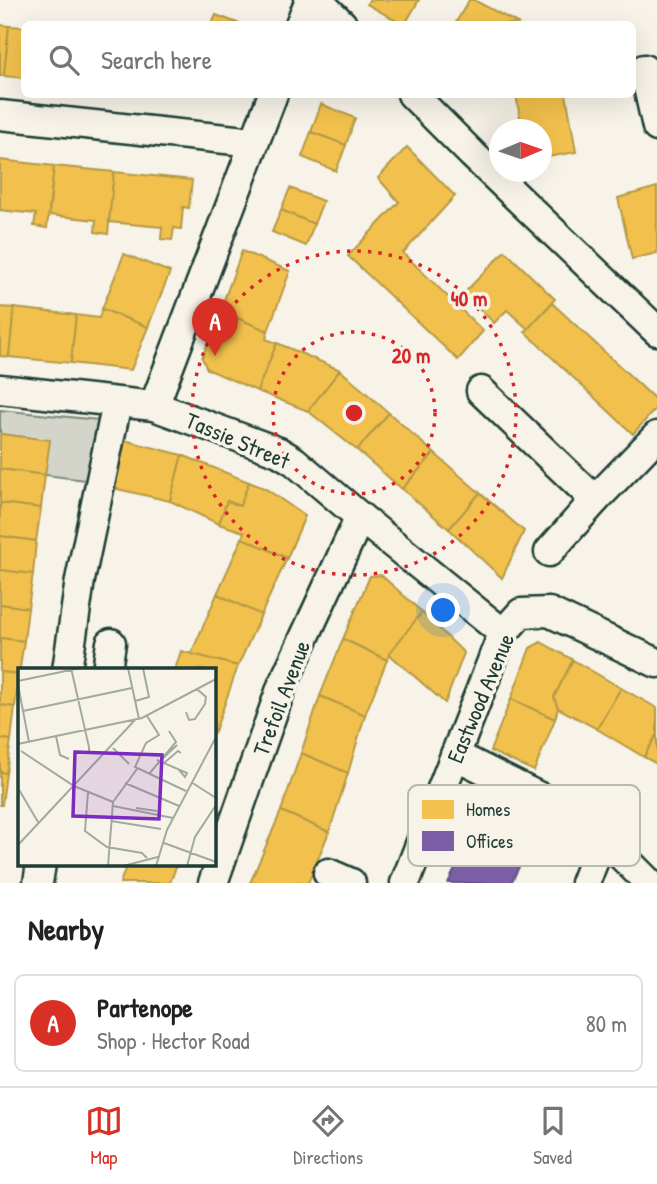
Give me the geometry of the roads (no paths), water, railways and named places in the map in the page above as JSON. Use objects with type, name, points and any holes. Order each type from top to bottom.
[{"type":"street","points":[[301,21],[310,0]]},
{"type":"street","points":[[317,0],[339,21]]},
{"type":"street","points":[[644,69],[657,127]]},
{"type":"street","points":[[154,406],[271,98]]},
{"type":"street","points":[[416,98],[657,331]]},
{"type":"street","points":[[0,115],[254,142]]},
{"type":"street","name":"Tassie Street","points":[[0,389],[154,406],[279,452],[294,461],[503,633]]},
{"type":"street","points":[[481,391],[595,500]]},
{"type":"street","points":[[67,668],[80,580],[117,403]]},
{"type":"street","points":[[549,552],[657,436]]},
{"type":"street","name":"Trefoil Avenue","points":[[213,883],[222,835],[282,686],[360,517]]},
{"type":"street","name":"Eastwood Avenue","points":[[444,785],[503,633],[521,613],[549,612],[657,663]]},
{"type":"street","points":[[456,755],[516,785]]},
{"type":"street","name":"Eastwood Avenue","points":[[405,883],[412,866]]},
{"type":"street","points":[[632,866],[649,883]]},
{"type":"place","name":"Partenope","points":[[215,356]]}]
